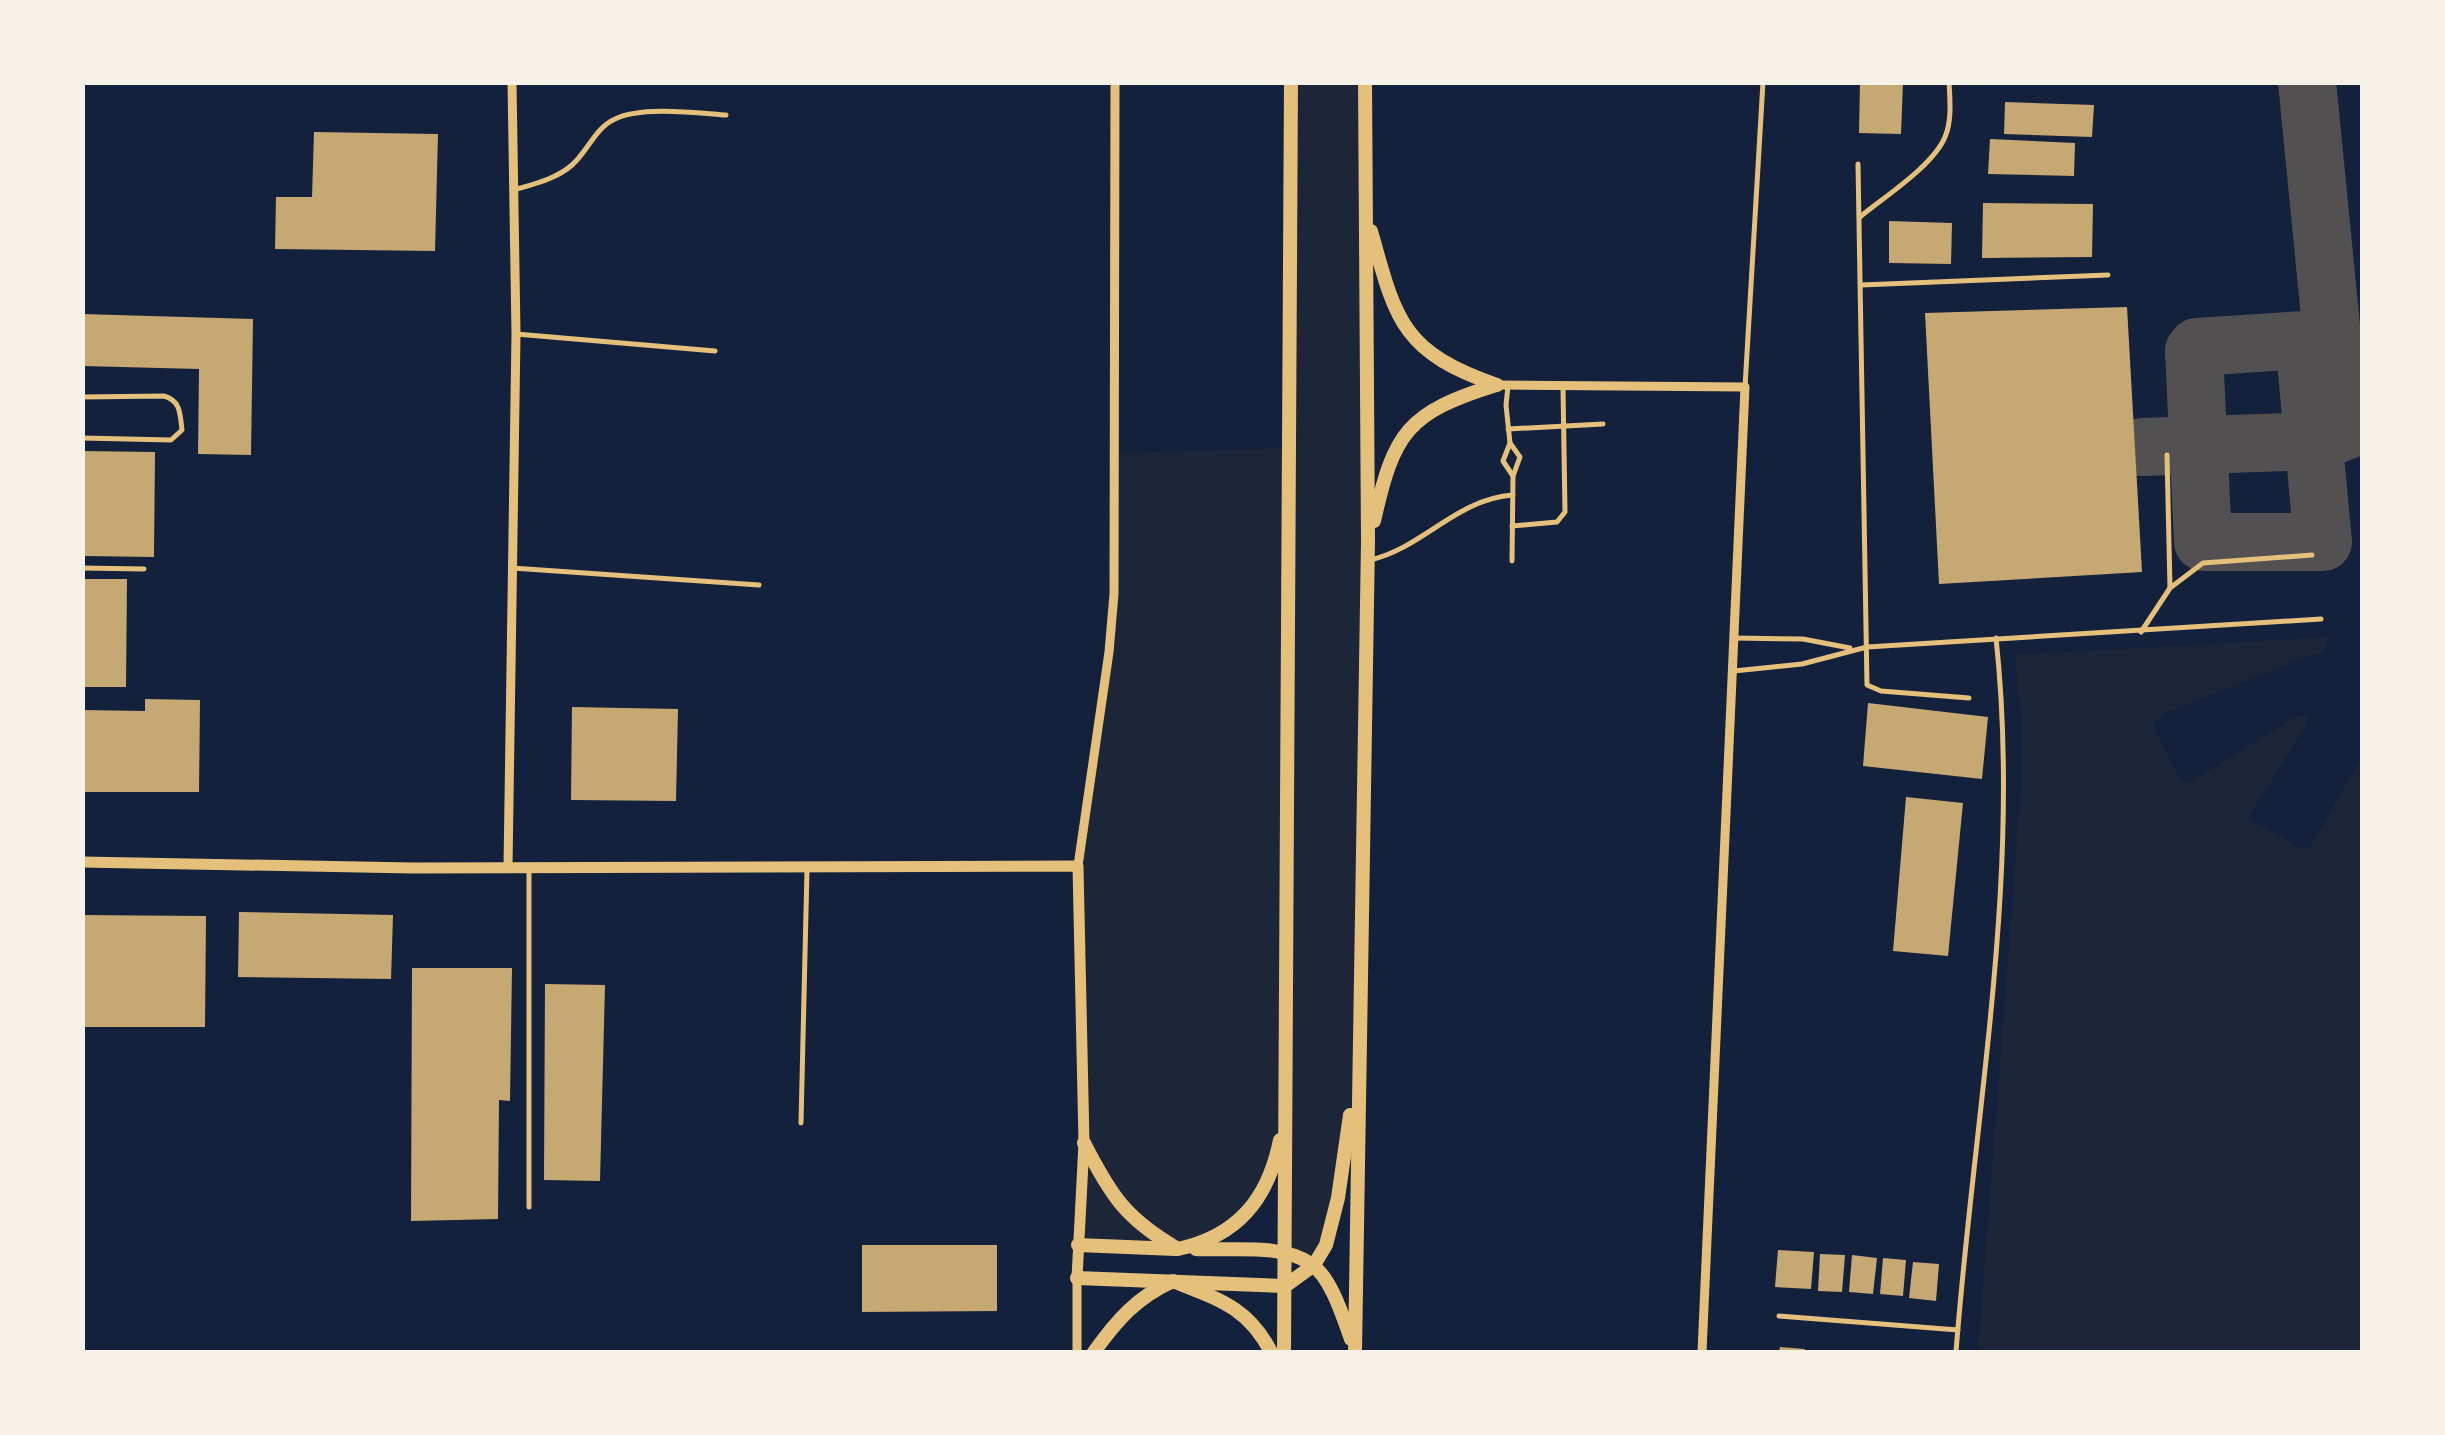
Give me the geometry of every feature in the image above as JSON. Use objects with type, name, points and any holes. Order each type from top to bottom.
[{"type":"main road","points":[[1284,1352],[1291,82]]},
{"type":"main road","points":[[1354,1351],[1368,541],[1366,82]]},
{"type":"main road","points":[[1366,212],[1392,304],[1406,330],[1435,358],[1460,372],[1502,385]]},
{"type":"main road","points":[[1368,541],[1386,471],[1400,442],[1418,420],[1443,403],[1502,385]]},
{"type":"main road","points":[[1077,1278],[1284,1286],[1314,1265],[1326,1246],[1333,1223],[1358,1058]]},
{"type":"main road","points":[[1084,1143],[1106,1186],[1122,1207],[1145,1230],[1178,1249],[1204,1243],[1226,1232],[1258,1199],[1270,1177],[1286,1110]]},
{"type":"main road","points":[[1078,1245],[1285,1253],[1314,1265],[1337,1301],[1354,1351]]},
{"type":"main road","points":[[1094,1352],[1117,1320],[1146,1293],[1174,1282],[1244,1314],[1271,1352]]},
{"type":"street","points":[[508,867],[516,334],[512,82]]},
{"type":"street","points":[[1077,1352],[1084,1143],[1078,866],[1114,594],[1115,82]]},
{"type":"street","points":[[1502,385],[1744,387],[1702,1352]]},
{"type":"street","points":[[82,862],[508,867],[1078,866]]},
{"type":"lane","points":[[1744,387],[1763,82]]},
{"type":"lane","points":[[1860,218],[1933,156],[1945,138],[1949,82]]},
{"type":"lane","points":[[514,190],[548,180],[573,164],[593,137],[616,118],[662,110],[726,114]]},
{"type":"lane","points":[[1858,164],[1867,685],[1968,698]]},
{"type":"lane","points":[[1862,285],[2108,275]]},
{"type":"lane","points":[[516,334],[714,350]]},
{"type":"lane","points":[[1502,385],[1510,442],[1520,457],[1512,476],[1512,561]]},
{"type":"lane","points":[[1512,526],[1557,522],[1563,518],[1563,387]]},
{"type":"lane","points":[[82,398],[174,399],[182,430],[171,440],[82,438]]},
{"type":"lane","points":[[1508,429],[1602,424]]},
{"type":"lane","points":[[1510,442],[1503,461],[1512,476]]},
{"type":"lane","points":[[2167,455],[2170,588]]},
{"type":"lane","points":[[1367,561],[1396,552],[1473,503],[1513,495]]},
{"type":"lane","points":[[2141,632],[2170,588],[2203,562],[2312,554]]},
{"type":"lane","points":[[82,568],[144,569]]},
{"type":"lane","points":[[512,568],[759,586]]},
{"type":"lane","points":[[1734,671],[1802,664],[1853,648],[2320,619]]},
{"type":"lane","points":[[1734,638],[1803,639],[1853,648]]},
{"type":"lane","points":[[1956,1352],[2002,876],[2004,708],[1996,638]]},
{"type":"lane","points":[[529,867],[529,1207]]},
{"type":"lane","points":[[801,1123],[807,867]]},
{"type":"lane","points":[[1779,1316],[1958,1330]]},
{"type":"shaded area","points":[[1291,83],[1365,83],[1358,1058],[1338,1198],[1314,1265],[1285,1253],[1286,1117],[1257,1199],[1204,1243],[1078,1245],[1084,1143],[1077,867],[1109,653],[1115,453],[1288,448]]},
{"type":"shaded area","points":[[2330,637],[2323,651],[2165,713],[2154,723],[2154,729],[2180,779],[2191,782],[2297,716],[2306,716],[2308,722],[2248,818],[2304,850],[2311,846],[2362,756],[2362,1352],[1978,1352],[2021,788],[2021,718],[2015,655]]},
{"type":"building","points":[[1860,82],[1903,82],[1901,134],[1859,133]]},
{"type":"building","points":[[2005,102],[2094,105],[2092,137],[2004,134]]},
{"type":"building","points":[[314,132],[438,134],[435,251],[275,249],[276,197],[312,197]]},
{"type":"building","points":[[1990,139],[2075,143],[2074,176],[1988,174]]},
{"type":"building","points":[[1983,203],[2093,204],[2092,257],[1982,258]]},
{"type":"building","points":[[1889,221],[1952,223],[1951,264],[1889,263]]},
{"type":"building","points":[[2127,307],[2142,572],[1939,584],[1925,313]]},
{"type":"building","points":[[82,314],[253,319],[251,455],[198,454],[199,369],[82,366]]},
{"type":"building","points":[[82,451],[155,452],[154,557],[82,556]]},
{"type":"building","points":[[82,579],[127,579],[126,687],[82,687]]},
{"type":"building","points":[[145,699],[200,700],[199,792],[82,792],[82,710],[145,711]]},
{"type":"building","points":[[1868,703],[1988,717],[1982,779],[1863,766]]},
{"type":"building","points":[[572,707],[678,709],[676,801],[571,800]]},
{"type":"building","points":[[1906,797],[1963,803],[1948,956],[1893,951]]},
{"type":"building","points":[[239,912],[393,915],[391,979],[238,977]]},
{"type":"building","points":[[82,915],[206,916],[205,1027],[82,1027]]},
{"type":"building","points":[[412,968],[512,968],[510,1101],[499,1100],[498,1219],[411,1221]]},
{"type":"building","points":[[545,984],[605,985],[600,1181],[544,1180]]},
{"type":"building","points":[[862,1245],[997,1245],[997,1311],[862,1312]]},
{"type":"building","points":[[1778,1250],[1814,1252],[1811,1289],[1775,1287]]},
{"type":"building","points":[[1820,1254],[1845,1255],[1842,1292],[1818,1291]]},
{"type":"building","points":[[1852,1255],[1877,1258],[1873,1294],[1849,1292]]},
{"type":"building","points":[[1883,1258],[1906,1260],[1903,1296],[1880,1294]]},
{"type":"building","points":[[1913,1262],[1939,1264],[1936,1301],[1909,1298]]},
{"type":"building","points":[[1780,1347],[1805,1349],[1779,1352]]},
{"type":"taxiway","points":[[2307,82],[2337,387]]},
{"type":"taxiway","points":[[2304,340],[2323,542],[2203,542],[2194,351],[2197,347],[2304,340]]},
{"type":"taxiway","points":[[2142,447],[2320,441],[2362,424]]}]
